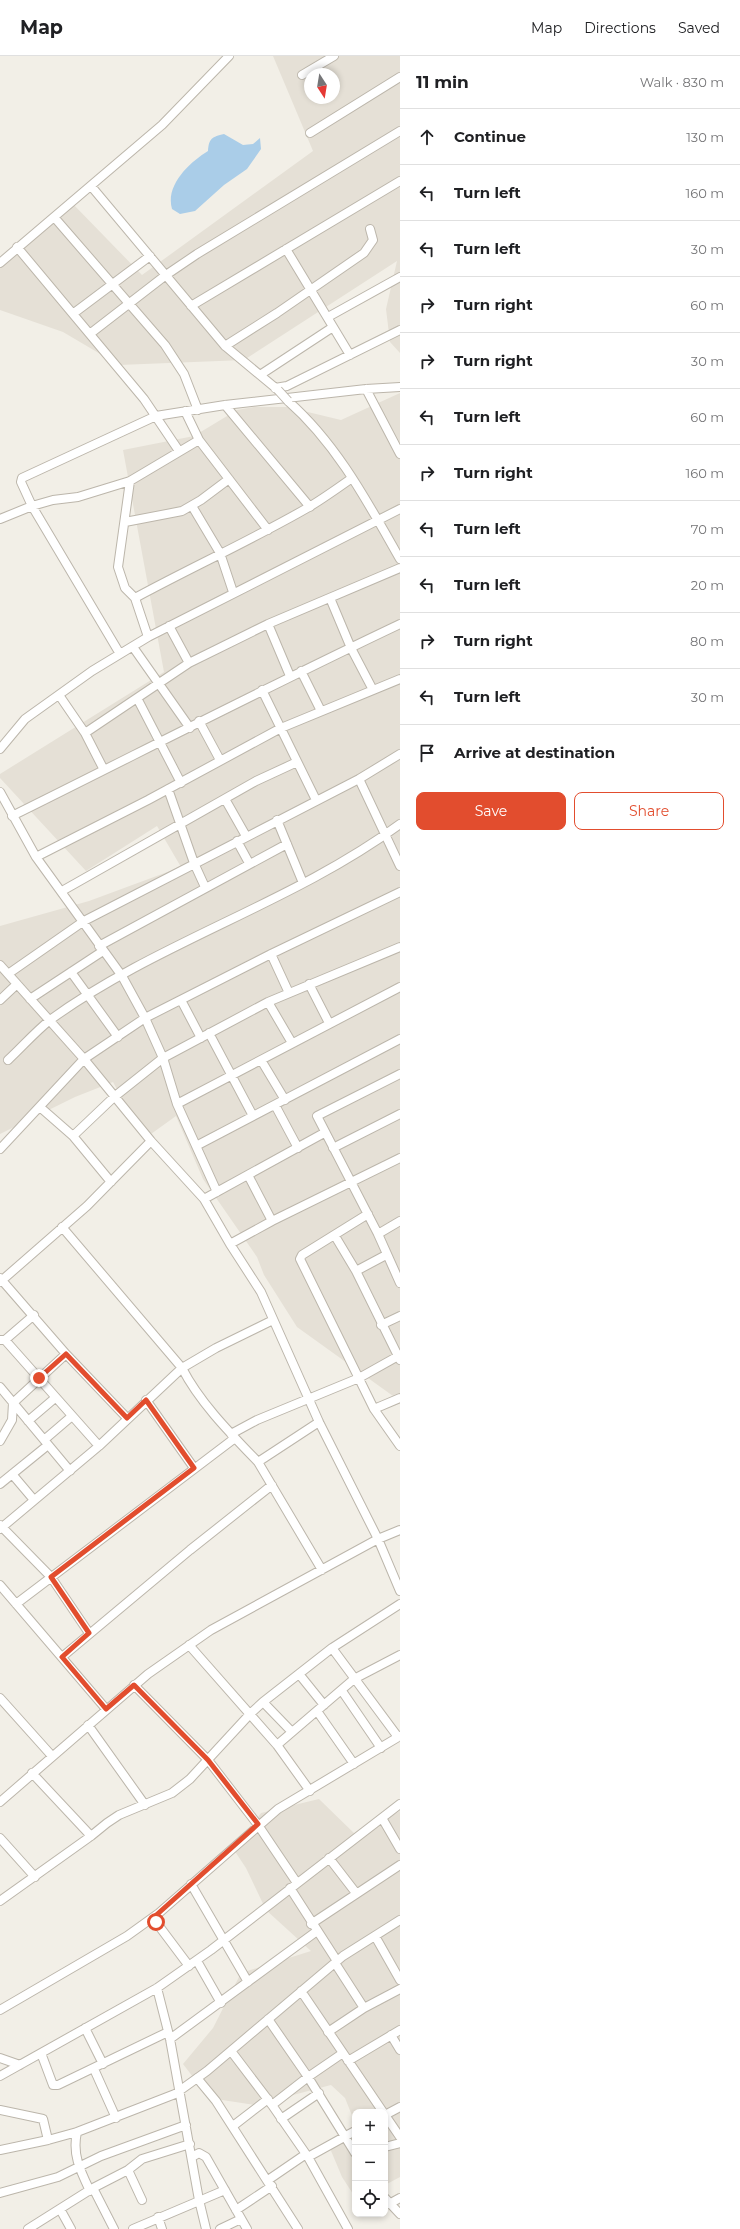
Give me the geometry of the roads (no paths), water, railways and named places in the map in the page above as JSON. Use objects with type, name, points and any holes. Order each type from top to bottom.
[{"type":"street","points":[[0,263],[162,125],[229,56]]},
{"type":"street","points":[[302,75],[334,56]]},
{"type":"street","points":[[310,133],[400,77]]},
{"type":"street","points":[[91,333],[166,275],[400,131]]},
{"type":"street","points":[[191,306],[400,181]]},
{"type":"street","points":[[91,186],[225,346],[277,389],[305,416],[321,435],[352,478],[400,559]]},
{"type":"street","points":[[54,217],[113,284],[178,362],[189,384],[198,410]]},
{"type":"street","points":[[225,346],[364,253],[373,240],[370,229]]},
{"type":"street","points":[[17,247],[91,333],[156,416],[179,452]]},
{"type":"street","points":[[286,249],[350,355]]},
{"type":"street","points":[[74,313],[150,256]]},
{"type":"street","points":[[328,317],[400,276]]},
{"type":"street","points":[[260,375],[333,327]]},
{"type":"street","points":[[277,389],[287,386],[400,330]]},
{"type":"street","points":[[120,654],[32,506],[21,482],[25,476],[156,416],[185,411],[366,389],[400,387]]},
{"type":"street","points":[[366,389],[400,454]]},
{"type":"street","points":[[225,406],[310,506]]},
{"type":"street","points":[[185,411],[199,440],[268,530]]},
{"type":"street","points":[[0,519],[32,506],[53,500],[78,497],[130,480],[199,440]]},
{"type":"street","points":[[135,598],[220,553],[268,530],[310,506],[352,478]]},
{"type":"street","points":[[124,522],[164,515],[192,506],[229,479]]},
{"type":"street","points":[[130,480],[118,567],[125,588],[135,598],[148,637]]},
{"type":"street","points":[[192,506],[220,553],[233,592]]},
{"type":"street","points":[[0,749],[25,719],[120,654],[148,637],[233,592],[379,522],[400,509]]},
{"type":"street","points":[[85,733],[189,664],[268,624],[400,568]]},
{"type":"street","points":[[330,598],[350,648],[373,690]]},
{"type":"street","points":[[268,624],[290,676]]},
{"type":"street","points":[[12,816],[190,728],[200,721],[290,676],[400,624]]},
{"type":"street","points":[[169,626],[189,664]]},
{"type":"street","points":[[133,647],[190,728]]},
{"type":"street","points":[[301,671],[321,711]]},
{"type":"street","points":[[36,857],[181,783],[220,760],[282,728],[400,679]]},
{"type":"street","points":[[262,690],[282,728],[316,800]]},
{"type":"street","points":[[59,695],[85,733],[104,770]]},
{"type":"street","points":[[138,698],[181,783]]},
{"type":"street","points":[[200,721],[220,760]]},
{"type":"street","points":[[8,974],[84,921],[237,840],[359,779],[400,754]]},
{"type":"street","points":[[62,891],[180,826],[266,775],[297,762]]},
{"type":"street","points":[[359,779],[400,866]]},
{"type":"street","points":[[168,789],[180,826],[205,887]]},
{"type":"street","points":[[0,792],[36,857],[84,921],[101,948],[122,976],[145,1018],[163,1058],[177,1104],[217,1192]]},
{"type":"street","points":[[225,799],[246,836]]},
{"type":"street","points":[[277,820],[303,883]]},
{"type":"street","points":[[8,1060],[49,1021],[88,995],[303,883],[386,834],[400,824]]},
{"type":"street","points":[[237,840],[249,863]]},
{"type":"street","points":[[30,999],[71,972],[101,948],[205,887],[287,844]]},
{"type":"street","points":[[0,1149],[41,1108],[84,1059],[145,1018],[271,954],[400,892]]},
{"type":"street","points":[[73,1136],[114,1097],[163,1058],[268,1002],[400,947]]},
{"type":"street","points":[[271,954],[289,993]]},
{"type":"street","points":[[0,965],[84,1059],[151,1142],[204,1199],[230,1244],[261,1292],[319,1422],[378,1539],[400,1591]]},
{"type":"street","points":[[71,972],[118,1037]]},
{"type":"street","points":[[0,1000],[17,984]]},
{"type":"street","points":[[309,984],[329,1023]]},
{"type":"street","points":[[177,1104],[400,987]]},
{"type":"street","points":[[181,1000],[201,1038]]},
{"type":"street","points":[[268,1002],[292,1043]]},
{"type":"street","points":[[209,1034],[233,1075],[253,1116]]},
{"type":"street","points":[[196,1146],[400,1039]]},
{"type":"street","points":[[261,1060],[285,1100]]},
{"type":"street","points":[[399,1279],[386,1256],[378,1234],[368,1214],[317,1118],[319,1114],[400,1074]]},
{"type":"street","points":[[275,1105],[298,1148]]},
{"type":"street","points":[[41,1108],[73,1136],[111,1182]]},
{"type":"street","points":[[333,1148],[400,1114]]},
{"type":"street","points":[[204,1199],[324,1133]]},
{"type":"street","points":[[127,1418],[66,1354],[34,1315],[1,1280],[62,1228],[151,1142]]},
{"type":"street","points":[[230,1244],[272,1221],[400,1158]]},
{"type":"street","points":[[248,1175],[272,1221]]},
{"type":"street","points":[[368,1214],[335,1236],[302,1255],[301,1264],[374,1409],[400,1446]]},
{"type":"street","points":[[378,1234],[400,1220]]},
{"type":"street","points":[[62,1228],[182,1368],[196,1391],[233,1436],[258,1462],[322,1570]]},
{"type":"street","points":[[16,1604],[194,1468],[233,1436],[257,1420],[359,1378],[399,1357],[381,1325],[356,1271],[335,1236]]},
{"type":"street","points":[[356,1271],[386,1256]]},
{"type":"street","points":[[34,1315],[3,1340],[99,1446]]},
{"type":"street","points":[[381,1325],[400,1316]]},
{"type":"street","points":[[89,1633],[51,1577],[0,1527],[99,1446],[146,1400],[182,1368],[216,1348],[273,1320]]},
{"type":"street","points":[[0,1441],[12,1420],[13,1403],[66,1354]]},
{"type":"street","points":[[0,1387],[70,1471]]},
{"type":"street","points":[[28,1421],[55,1398]]},
{"type":"street","points":[[374,1409],[400,1398]]},
{"type":"street","points":[[146,1400],[194,1468]]},
{"type":"street","points":[[0,1484],[46,1443],[72,1416]]},
{"type":"street","points":[[258,1462],[319,1422]]},
{"type":"street","points":[[12,1474],[34,1500]]},
{"type":"street","points":[[62,1657],[190,1550],[272,1485]]},
{"type":"street","points":[[0,1802],[134,1685],[211,1630],[378,1539],[400,1530]]},
{"type":"street","points":[[0,1585],[106,1709]]},
{"type":"street","points":[[0,1901],[119,1815],[172,1793],[190,1779],[263,1702],[332,1648],[400,1604]]},
{"type":"street","points":[[189,1645],[277,1745],[310,1791]]},
{"type":"street","points":[[0,2010],[107,1949],[153,1918],[258,1824],[278,1809],[399,1737],[332,1648]]},
{"type":"street","points":[[277,1745],[342,1691],[354,1679],[400,1655]]},
{"type":"street","points":[[299,1674],[324,1705]]},
{"type":"street","points":[[134,1685],[208,1760],[258,1824],[297,1883]]},
{"type":"street","points":[[342,1691],[381,1748]]},
{"type":"street","points":[[0,1698],[52,1756]]},
{"type":"street","points":[[263,1702],[292,1732]]},
{"type":"street","points":[[317,1711],[354,1764]]},
{"type":"street","points":[[88,1725],[145,1805]]},
{"type":"street","points":[[32,1773],[91,1836]]},
{"type":"street","points":[[0,2076],[157,1988],[225,1939],[400,1804]]},
{"type":"street","points":[[382,1818],[400,1849]]},
{"type":"street","points":[[0,1838],[35,1877]]},
{"type":"street","points":[[329,1858],[356,1893]]},
{"type":"street","points":[[311,1924],[400,1865]]},
{"type":"street","points":[[191,1884],[225,1939],[248,1982]]},
{"type":"street","points":[[290,1888],[364,2008]]},
{"type":"street","points":[[153,1918],[189,1966]]},
{"type":"street","points":[[0,2150],[77,2132],[162,2100],[180,2090],[231,2051],[301,1990],[336,1962],[400,1920]]},
{"type":"street","points":[[41,2053],[55,2086],[169,2035],[221,2003],[317,1931]]},
{"type":"street","points":[[375,1936],[400,1980]]},
{"type":"street","points":[[197,1960],[221,2003]]},
{"type":"street","points":[[157,1988],[169,2035],[199,2200],[206,2229]]},
{"type":"street","points":[[328,2032],[364,2008],[400,1989]]},
{"type":"street","points":[[301,1990],[381,2109]]},
{"type":"street","points":[[268,2018],[319,2093],[352,2148]]},
{"type":"street","points":[[85,2028],[103,2064]]},
{"type":"street","points":[[232,2126],[308,2077],[400,2030]]},
{"type":"street","points":[[392,2035],[400,2050]]},
{"type":"street","points":[[231,2051],[270,2102],[307,2155],[348,2229]]},
{"type":"street","points":[[0,2058],[20,2065]]},
{"type":"street","points":[[94,2068],[116,2118]]},
{"type":"street","points":[[197,2078],[216,2101],[270,2183],[298,2229]]},
{"type":"street","points":[[282,2119],[319,2093]]},
{"type":"street","points":[[388,2114],[400,2108]]},
{"type":"street","points":[[0,2110],[43,2119],[48,2140]]},
{"type":"street","points":[[388,2119],[400,2137]]},
{"type":"street","points":[[1,2190],[58,2177],[108,2154],[186,2125]]},
{"type":"street","points":[[77,2132],[74,2144],[78,2167],[114,2229]]},
{"type":"street","points":[[236,2210],[307,2155],[352,2132]]},
{"type":"street","points":[[388,2146],[400,2143]]},
{"type":"street","points":[[28,2229],[38,2226],[60,2209],[91,2189],[128,2170],[142,2159],[190,2144]]},
{"type":"street","points":[[192,2157],[199,2153],[206,2157],[247,2229]]},
{"type":"street","points":[[128,2170],[142,2200]]},
{"type":"street","points":[[133,2229],[225,2190]]},
{"type":"street","points":[[388,2201],[400,2198]]},
{"type":"street","points":[[388,2202],[399,2212]]},
{"type":"street","points":[[60,2209],[71,2229]]},
{"type":"street","points":[[158,2218],[162,2229]]},
{"type":"street","points":[[220,2229],[241,2219]]},
{"type":"water","points":[[224,134],[243,145],[253,144],[260,138],[261,149],[247,169],[224,185],[195,211],[180,214],[172,209],[172,191],[176,183],[194,161],[208,151],[210,141],[217,136]]}]
